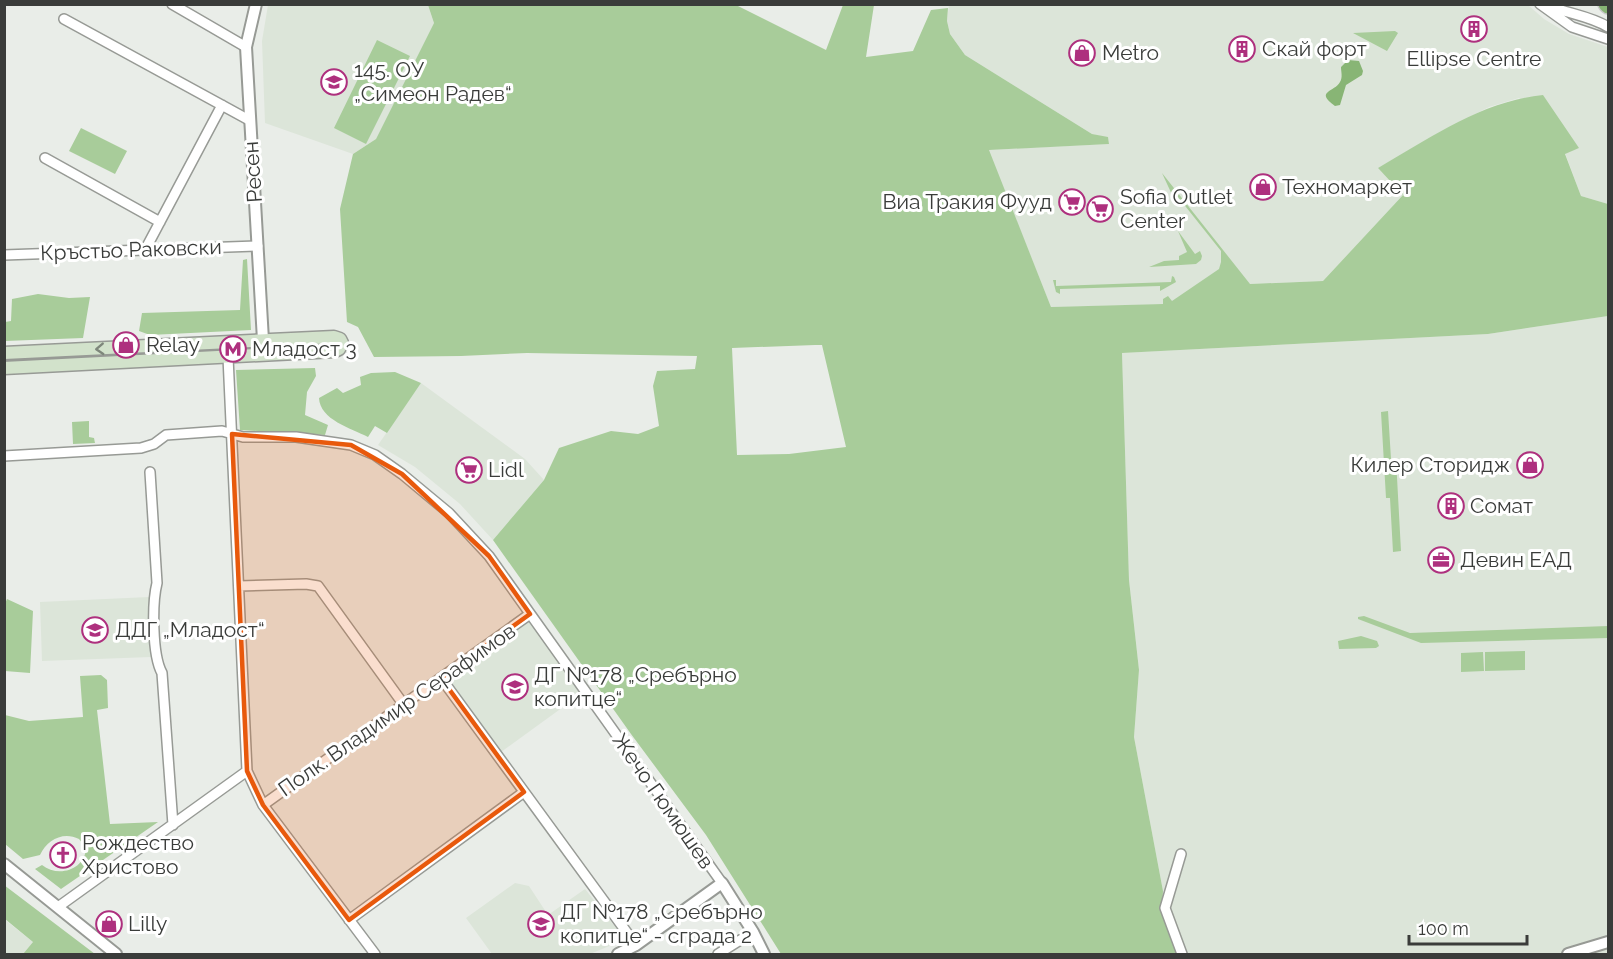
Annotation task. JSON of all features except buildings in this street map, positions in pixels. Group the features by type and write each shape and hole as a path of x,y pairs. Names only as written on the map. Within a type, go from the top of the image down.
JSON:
{"main road":[{"path":"4,353 336,337 342,343 335,351 4,368"}],"street":[{"name":"Ресен","path":"256,4 246,47 263,340"},
{"path":"1540,4 1572,27 1608,39"},
{"path":"1545,4 1590,18 1608,27"},
{"path":"1562,4 1608,39"},
{"path":"177,6 246,47"},
{"path":"64,19 249,120"},
{"path":"145,250 222,105"},
{"path":"45,158 160,222"},
{"name":"Кръстьо Раковски","path":"4,255 258,246"},
{"path":"228,357 248,771 263,805 375,954"},
{"name":"Жечо Гюмюшев","path":"4,456 141,448 154,444 166,435 222,431 243,437 296,437 328,441 351,445 375,455 449,513 489,556 722,883 764,954"},
{"path":"150,472 157,583 153,597 156,663 162,673 173,825"},
{"path":"239,586 306,584 318,586 404,705"},
{"name":"Полк. Владимир Серафимов","path":"263,805 530,614"},
{"path":"441,678 636,945"},
{"name":"Полк. Владимир Серафимов","path":"58,907 248,771"},
{"path":"349,920 525,792"},
{"path":"1181,854 1165,908 1182,954"},
{"path":"4,864 116,954"},
{"path":"618,954 636,945 722,883"},
{"path":"718,954 753,932"},
{"path":"1568,954 1608,942"}],"highlighted area":[{"path":"232,434 351,445 402,474 489,556 530,614 441,678 524,792 349,920 263,805 247,771"}],"shaded area":[{"path":"949,4 1528,5 1544,19 1569,34 1608,47 1608,204 1581,196 1565,153 1579,148 1519,98 1489,107 1378,168 1403,195 1323,281 1250,284 1174,304 1051,307 988,150 1109,144 1108,138 1092,134 965,55 950,34 947,21"},
{"name":"145. ОУ „Симеон Радев“","path":"268,5 428,5 434,23 376,139 353,154 265,123 262,41"},
{"path":"428,5 736,5 826,50 843,5 874,5 866,57 913,51 931,10 948,8 947,21 950,34 965,55 1092,134 1108,137 1109,144 989,150 1051,307 1163,304 1163,299 1168,296 1172,301 1219,269 1221,251 1178,197 1174,199 1162,173 1250,284 1323,281 1403,195 1378,168 1457,122 1499,105 1543,95 1579,148 1565,154 1581,196 1608,204 1608,316 1488,334 1122,353 1129,580 1139,670 1134,737 1163,891 1162,912 1177,954 781,954 706,835 493,540 544,480 559,448 611,431 638,434 659,426 653,386 657,371 695,369 697,356 527,353 374,357 358,327 347,322 340,209 353,154 376,139 434,23","holes":["822,345 846,447 789,454 737,455 732,348"]},
{"path":"1395,31 1398,33 1387,51 1353,33"},
{"path":"377,40 410,56 366,144 334,128"},
{"path":"1348,60 1359,61 1363,71 1362,75 1346,85 1340,105 1335,106 1326,94 1340,82 1341,67"},
{"path":"81,128 127,151 115,174 69,151"},
{"path":"1178,231 1195,254 1200,251 1201,260 1196,264 1149,267 1164,261 1179,260 1179,256 1187,252"},
{"path":"247,259 251,330 150,335 139,331 142,313 240,310 243,260"},
{"path":"1172,276 1176,282 1160,291 1160,286 1060,289 1060,294 1056,292 1053,280 1056,280 1056,286 1171,282"},
{"path":"38,294 69,298 90,297 83,338 5,341 5,322 11,321 12,299"},
{"path":"1608,316 1608,954 1187,954 1163,891 1134,737 1139,670 1129,580 1122,353 1488,334"},
{"path":"322,342 322,345 5,363 5,358"},
{"path":"315,368 316,376 307,392 305,415 328,425 325,435 240,430 236,370"},
{"path":"395,372 421,383 387,433 375,426 368,437 330,418 321,406 319,398 337,388 343,393 361,385 360,377 371,373"},
{"path":"421,383 525,459 544,480 493,540 460,504 415,467 378,445"},
{"path":"1388,411 1391,459 1396,459 1401,551 1393,552 1390,498 1386,498 1381,412"},
{"path":"89,421 89,437 94,438 95,443 73,444 72,422"},
{"name":"ДДГ „Младост“","path":"149,597 151,657 42,661 40,602"},
{"path":"7,599 33,611 30,673 5,671 4,606"},
{"path":"1364,616 1410,633 1608,626 1608,638 1421,643 1358,619"},
{"name":"ДГ №178 „Сребърно копитце“","path":"529,621 581,694 501,752 448,679"},
{"path":"1361,636 1377,641 1379,646 1339,649 1338,641"},
{"path":"1525,651 1525,670 1485,671 1485,652"},
{"path":"1483,652 1484,671 1461,672 1461,653"},
{"path":"101,675 107,680 108,708 97,710 110,824 158,822 61,889 35,869 42,865 55,871 63,871 76,866 81,862 86,848 79,839 67,836 56,838 40,855 23,859 5,844 5,715 29,721 83,717 80,676"},
{"name":"ДГ №178 „Сребърно копитце“ - сграда 2","path":"515,883 529,886 548,915 585,889 620,933 619,942 590,954 492,954 466,918"},
{"path":"4,885 95,954 23,954 33,942 5,919"},
{"path":"4,919 33,942 23,954 5,954"}],"place":[{"name":"Ellipse Centre","path":"1474,29"},
{"name":"Скай форт","path":"1242,49"},
{"name":"Metro","path":"1082,53"},
{"name":"145. ОУ „Симеон Радев“","path":"334,82"},
{"name":"Техномаркет","path":"1263,187"},
{"name":"Виа Тракия Фууд","path":"1072,202"},
{"name":"Sofia Outlet Center","path":"1100,209"},
{"name":"Relay","path":"126,345"},
{"name":"Младост 3","path":"233,349"},
{"name":"Килер Сторидж","path":"1530,465"},
{"name":"Lidl","path":"469,470"},
{"name":"Сомат","path":"1451,506"},
{"name":"Девин ЕАД","path":"1441,560"},
{"name":"ДДГ „Младост“","path":"95,630"},
{"name":"ДГ №178 „Сребърно копитце“","path":"515,687"},
{"name":"Рождество Христово","path":"63,855"},
{"name":"Lilly","path":"109,924"},
{"name":"ДГ №178 „Сребърно копитце“ - сграда 2","path":"541,924"}]}
